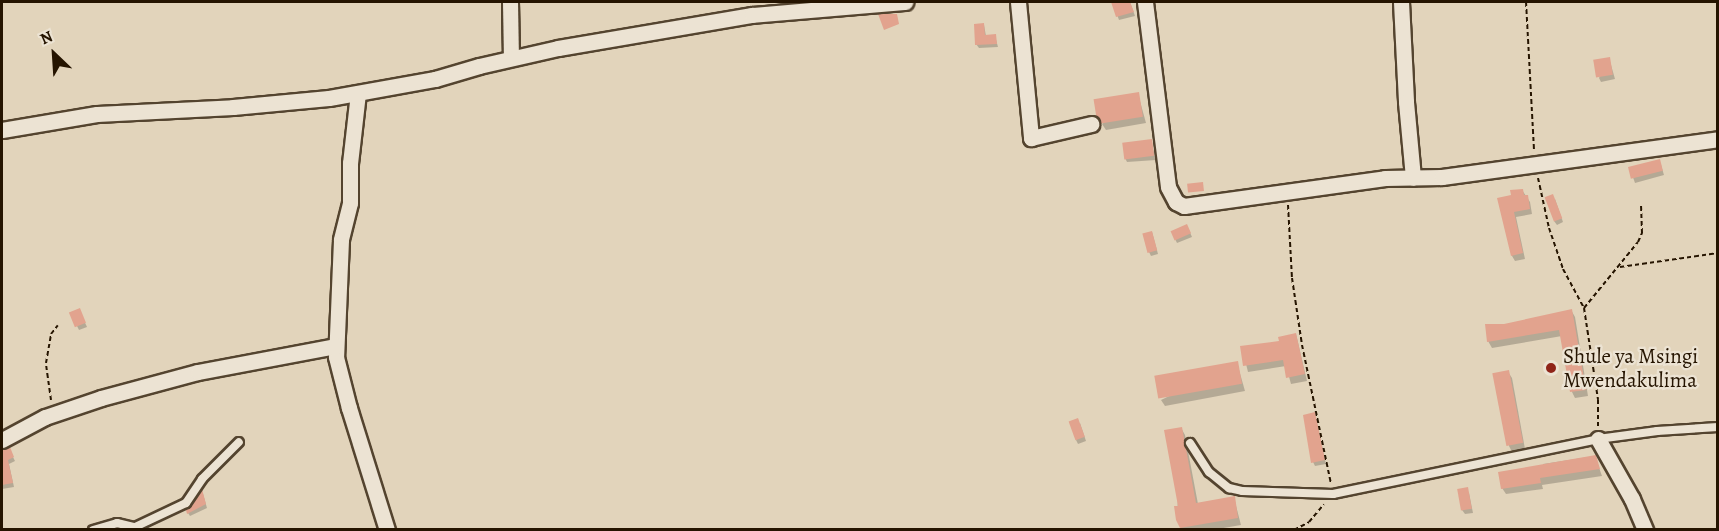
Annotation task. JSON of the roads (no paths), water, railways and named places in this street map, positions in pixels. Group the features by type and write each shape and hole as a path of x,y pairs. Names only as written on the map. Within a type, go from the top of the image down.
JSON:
{"street":[{"path":"510,2 511,58"},
{"path":"2,130 98,114 233,107 358,93 435,79 558,48 752,15 905,2"},
{"path":"1018,2 1031,138 1091,124"},
{"path":"1145,2 1168,187 1176,201 1184,206 1287,194 1385,178 1442,177 1718,139"},
{"path":"1401,2 1406,102 1413,178"},
{"path":"358,93 350,163 350,203 341,240 336,346 349,408 387,530"},
{"path":"2,440 45,417 198,372 336,346"},
{"path":"1598,439 1632,499 1645,530"}],"lane":[{"path":"1191,443 1209,472 1229,488 1242,491 1333,494 1598,439 1718,427"},
{"path":"93,530 117,523 135,527 186,503 202,479 239,442"}],"place":[{"name":"Shule ya Msingi Mwendakulima","path":"1551,368"}]}
